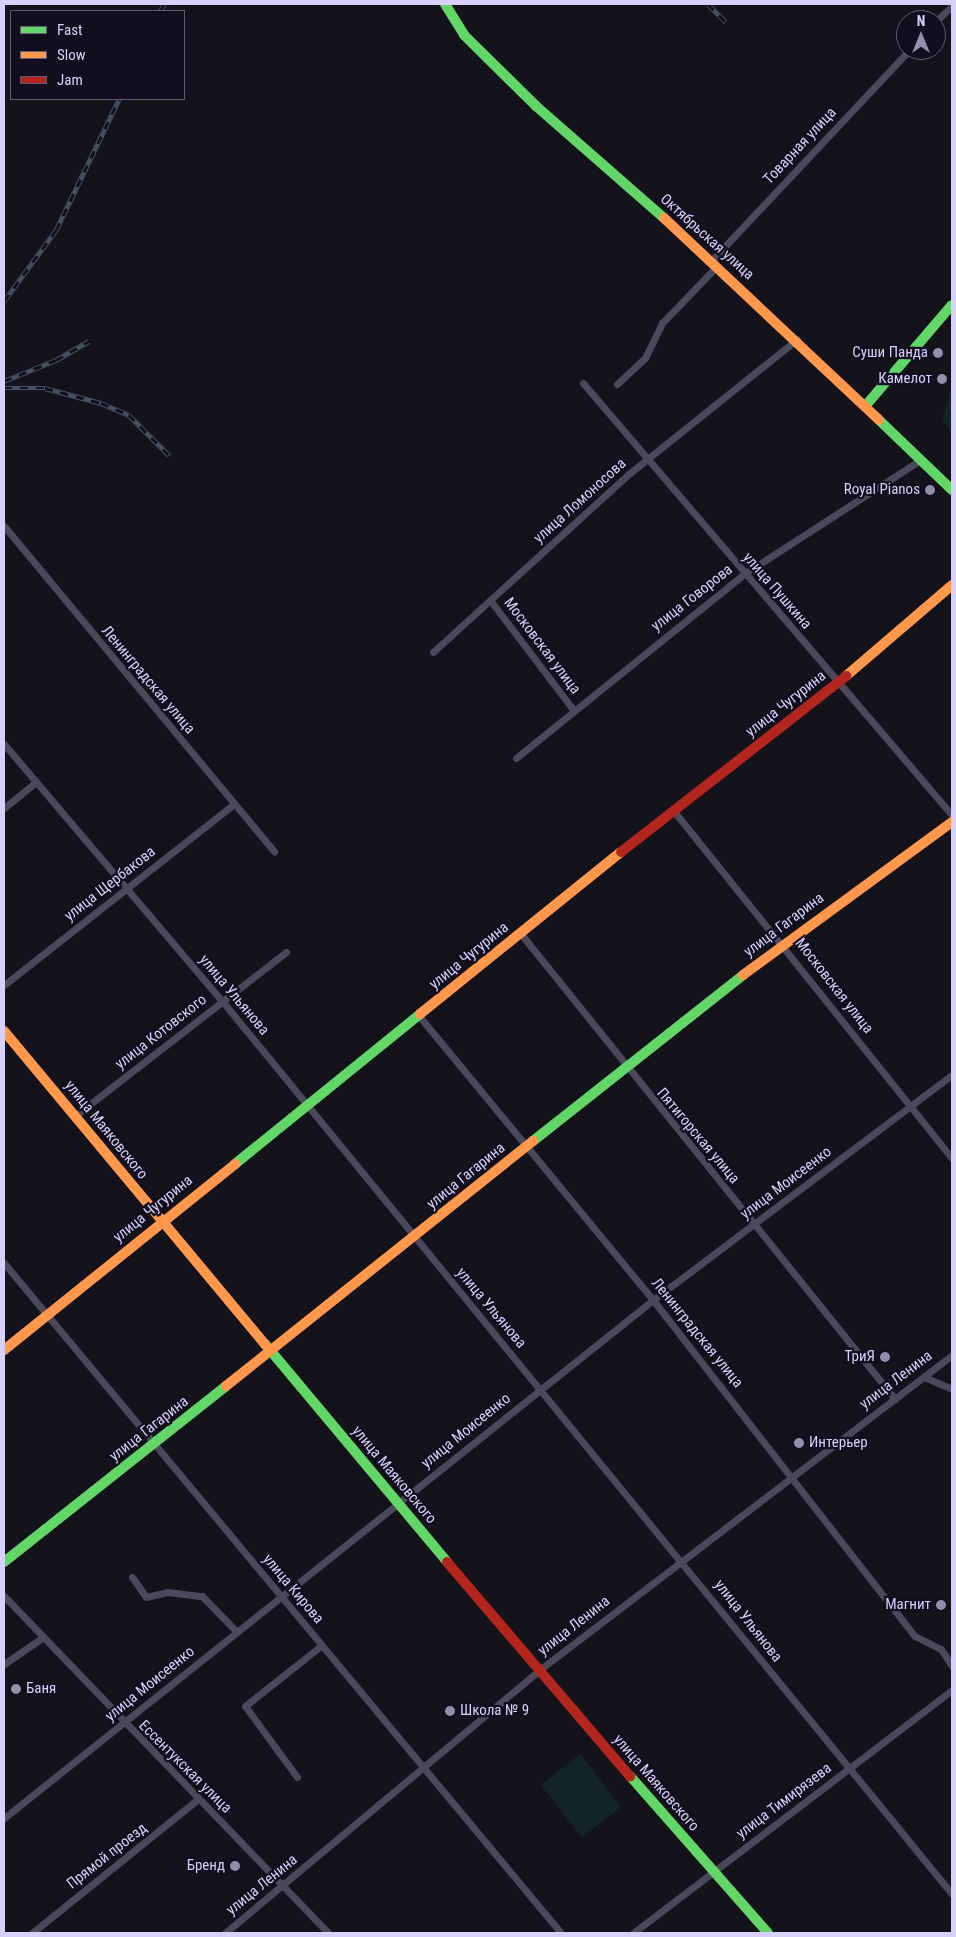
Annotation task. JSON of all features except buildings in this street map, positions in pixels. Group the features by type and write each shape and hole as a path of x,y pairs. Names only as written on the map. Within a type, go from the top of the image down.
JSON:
{"street":[{"name":"Октябрьская улица","path":"445,4 464,35 536,106 797,339 867,404 952,490"},
{"name":"Товарная улица","path":"617,384 645,358 662,323 714,263 900,60"},
{"path":"867,404 952,305"},
{"name":"улица Ломоносова","path":"432,652 648,461 797,339"},
{"name":"улица Пушкина","path":"583,383 744,574 952,815"},
{"name":"улица Говорова","path":"516,758 572,708 744,574 922,459"},
{"name":"Ленинградская улица","path":"4,526 274,851"},
{"name":"улица Чугурина","path":"4,1350 305,1104 419,1016 673,810 838,682 952,585"},
{"name":"Московская улица","path":"490,600 572,708"},
{"name":"улица Ульянова","path":"4,744 223,1002 682,1560 848,1769 952,1894"},
{"path":"4,808 36,782"},
{"name":"улица Щербакова","path":"4,985 234,804"},
{"name":"Московская улица","path":"673,810 782,943 952,1158"},
{"name":"улица Гагарина","path":"4,1562 271,1352 782,943 952,822"},
{"name":"Пятигорская улица","path":"521,934 625,1068 895,1399"},
{"name":"улица Котовского","path":"76,1115 286,952"},
{"name":"Ленинградская улица","path":"419,1016 653,1300 793,1476 915,1636 941,1649 952,1666"},
{"name":"улица Маяковского","path":"4,1031 76,1115 160,1222 538,1671 768,1933"},
{"name":"улица Моисеенко","path":"4,1818 653,1300 952,1074"},
{"name":"улица Кирова","path":"4,1263 561,1933"},
{"name":"улица Ленина","path":"225,1933 284,1886 538,1671 952,1355"},
{"path":"924,1377 952,1389"},
{"path":"132,1577 146,1597 167,1592 202,1596 237,1632"},
{"name":"Ессентукская улица","path":"4,1596 122,1724 284,1886 328,1933"},
{"path":"4,1664 42,1638"},
{"path":"297,1777 245,1706 322,1645"},
{"name":"улица Тимирязева","path":"633,1933 952,1690"},
{"name":"Прямой проезд","path":"32,1933 198,1800"}],"shaded area":[{"path":"952,384 952,433 942,420"},
{"path":"580,1754 621,1807 582,1838 541,1785"}],"railway":[{"path":"161,10 164,4"},
{"path":"708,4 726,22"},
{"path":"4,301 56,230 119,100"},
{"path":"4,381 56,360 89,341"},
{"path":"4,388 45,388 101,403 129,415 169,455"}],"traffic: fast":[{"path":"445,4 464,35 536,106 664,218"},
{"path":"867,404 952,305"},
{"path":"879,420 952,490"},
{"path":"533,1141 743,975"},
{"path":"235,1164 420,1014"},
{"path":"265,1344 447,1562"},
{"path":"4,1562 226,1386"},
{"path":"630,1776 768,1933"}],"traffic: slow":[{"path":"664,218 879,420"},
{"path":"846,676 952,585"},
{"path":"743,975 952,822"},
{"path":"420,1014 621,852"},
{"path":"4,1031 265,1344"},
{"path":"226,1386 533,1141"},
{"path":"4,1350 235,1164"}],"traffic: jam":[{"path":"621,852 846,676"},
{"path":"447,1562 630,1776"}],"place":[{"name":"Суши Панда","path":"938,353"},
{"name":"Камелот","path":"942,379"},
{"name":"Royal Pianos","path":"930,490"},
{"name":"ТриЯ","path":"885,1357"},
{"name":"Интерьер","path":"799,1443"},
{"name":"Магнит","path":"941,1605"},
{"name":"Баня","path":"16,1689"},
{"name":"Школа № 9","path":"450,1711"},
{"name":"Бренд","path":"235,1866"}]}
